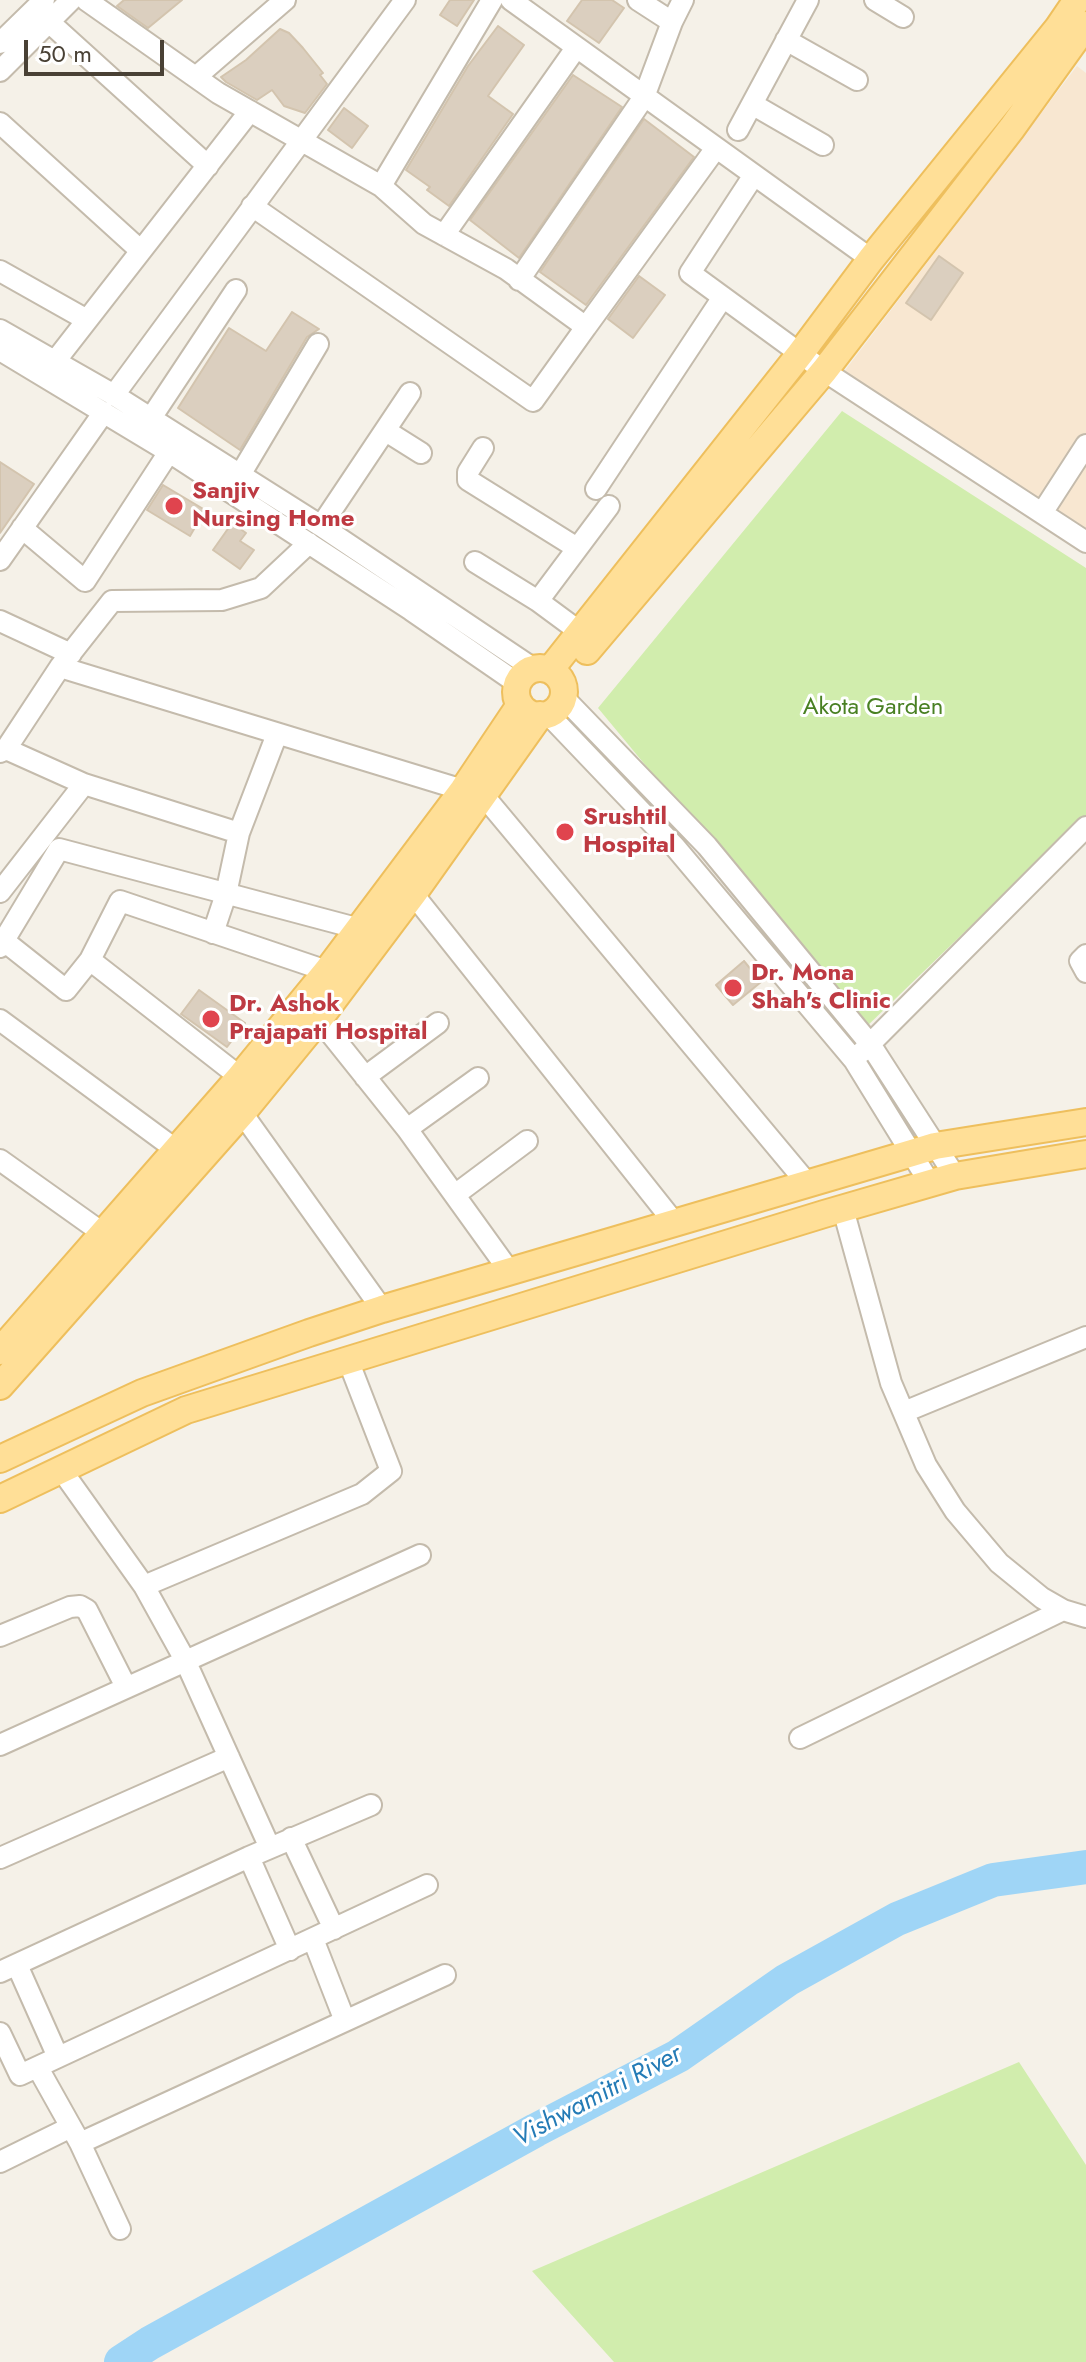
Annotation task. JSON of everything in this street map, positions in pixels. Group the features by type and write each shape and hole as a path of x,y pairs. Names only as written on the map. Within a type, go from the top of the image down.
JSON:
{"main road":[{"path":"0,1386 242,1113 319,1019 413,894 473,793 580,632 1077,0"},
{"path":"542,692 824,371 1012,128 1086,25"},
{"path":"0,1351 240,1077 473,793"},
{"path":"0,1459 142,1393 382,1309 924,1149 1086,1122"},
{"path":"0,1499 186,1410 843,1209 943,1181 1086,1154"}],"street":[{"path":"0,43 44,0"},
{"path":"0,71 71,0"},
{"path":"86,0 250,111 381,186 424,224 506,269 586,327"},
{"path":"197,76 285,0"},
{"path":"0,560 109,403 405,0"},
{"path":"381,186 492,0"},
{"path":"511,0 871,259"},
{"path":"638,0 672,22"},
{"path":"519,280 644,97 683,0"},
{"path":"738,130 808,0"},
{"path":"875,0 903,17"},
{"path":"49,22 208,166"},
{"path":"786,40 857,80"},
{"path":"444,235 576,48"},
{"path":"752,104 823,145"},
{"path":"56,360 250,111"},
{"path":"0,123 141,251"},
{"path":"252,206 533,401 716,148"},
{"path":"754,175 690,273 824,371 1086,542"},
{"path":"0,271 87,320"},
{"path":"151,418 236,290"},
{"path":"596,489 723,297"},
{"path":"0,330 56,360 169,452 315,534"},
{"path":"240,475 318,344"},
{"path":"3,358 151,418 240,475 315,534 542,692 707,846 738,883 870,1044 943,1181"},
{"path":"239,833 84,784 3,750 112,601 222,600 261,588 315,534 410,393"},
{"path":"386,431 421,453"},
{"path":"1042,513 1086,445"},
{"path":"483,448 468,472 468,480 577,548"},
{"path":"22,528 85,581 169,452"},
{"path":"538,601 609,506"},
{"path":"475,562 538,601 580,632"},
{"path":"0,621 66,660 277,734 473,793 807,1183"},
{"path":"542,692 854,1060 924,1149"},
{"path":"213,933 226,894 239,833 277,734"},
{"path":"0,892 84,784"},
{"path":"854,1060 1086,827"},
{"path":"327,971 120,901 90,960 66,990 1,944 59,849 360,929"},
{"path":"719,899 738,883"},
{"path":"413,894 673,1221"},
{"path":"1086,955 1080,961 1086,972"},
{"path":"90,960 240,1077"},
{"path":"319,1019 407,1129 510,1272"},
{"path":"365,1077 438,1023"},
{"path":"3,1030 175,1149"},
{"path":"407,1129 478,1078"},
{"path":"242,1113 382,1309"},
{"path":"456,1194 527,1141"},
{"path":"0,1160 104,1234"},
{"path":"843,1209 891,1383 926,1465 955,1511 999,1563 1042,1598 1063,1610 1086,1617"},
{"path":"904,1412 1086,1337"},
{"path":"144,1586 362,1494 391,1471 348,1360"},
{"path":"60,1468 144,1586 185,1660 270,1848"},
{"path":"0,1745 420,1555"},
{"path":"0,1636 70,1607 80,1606 87,1610 126,1687"},
{"path":"800,1738 1063,1610"},
{"path":"0,1858 229,1757"},
{"path":"58,2057 8,1969 291,1838 371,1805"},
{"path":"291,1838 334,1929"},
{"path":"249,1857 290,1950"},
{"path":"0,2033 6,2062 20,2075 427,1885"},
{"path":"313,1939 345,2021"},
{"path":"0,2162 75,2135 345,2021 445,1975"},
{"path":"38,2068 75,2135 120,2229"}],"shaded area":[{"path":"1077,66 1086,73 1086,540 840,377"}],"green space":[{"name":"Akota Garden","path":"842,411 1086,568 1086,815 864,1029 598,708"},
{"path":"1019,2062 1086,2165 1086,2362 614,2362 532,2271"}],"building":[{"path":"124,0 182,0 148,28 117,6"},
{"path":"450,0 474,0 457,26 440,15"},
{"path":"582,0 612,0 624,8 599,43 567,21"},
{"path":"498,26 524,45 488,96 513,114 449,206 406,170 468,66"},
{"path":"280,29 289,33 303,48 323,73 320,75 327,84 305,113 284,106 272,90 257,100 221,77 246,60"},
{"path":"573,75 622,107 519,258 470,220"},
{"path":"344,108 368,126 352,148 328,130"},
{"path":"644,119 694,157 586,305 540,272"},
{"path":"939,256 963,273 931,320 906,303"},
{"path":"639,276 665,295 633,338 608,319"},
{"path":"292,312 319,329 307,337 240,450 178,408 229,328 266,351"},
{"path":"0,462 34,484 0,533"},
{"path":"163,485 205,510 190,536 147,510"},
{"path":"232,523 246,533 240,541 254,550 240,569 213,550"},
{"path":"744,961 761,982 733,1005 716,985"},
{"path":"199,990 245,1023 227,1047 181,1014"}],"waterway":[{"name":"Vishwamitri River","path":"121,2362 150,2343 536,2130 678,2056 787,1980 897,1919 993,1880 1086,1867"}],"place":[{"name":"Sanjiv Nursing Home","path":"174,506"},
{"name":"Srushtil Hospital","path":"565,832"},
{"name":"Dr. Mona Shah's Clinic","path":"733,988"},
{"name":"Dr. Ashok Prajapati Hospital","path":"211,1019"}]}
